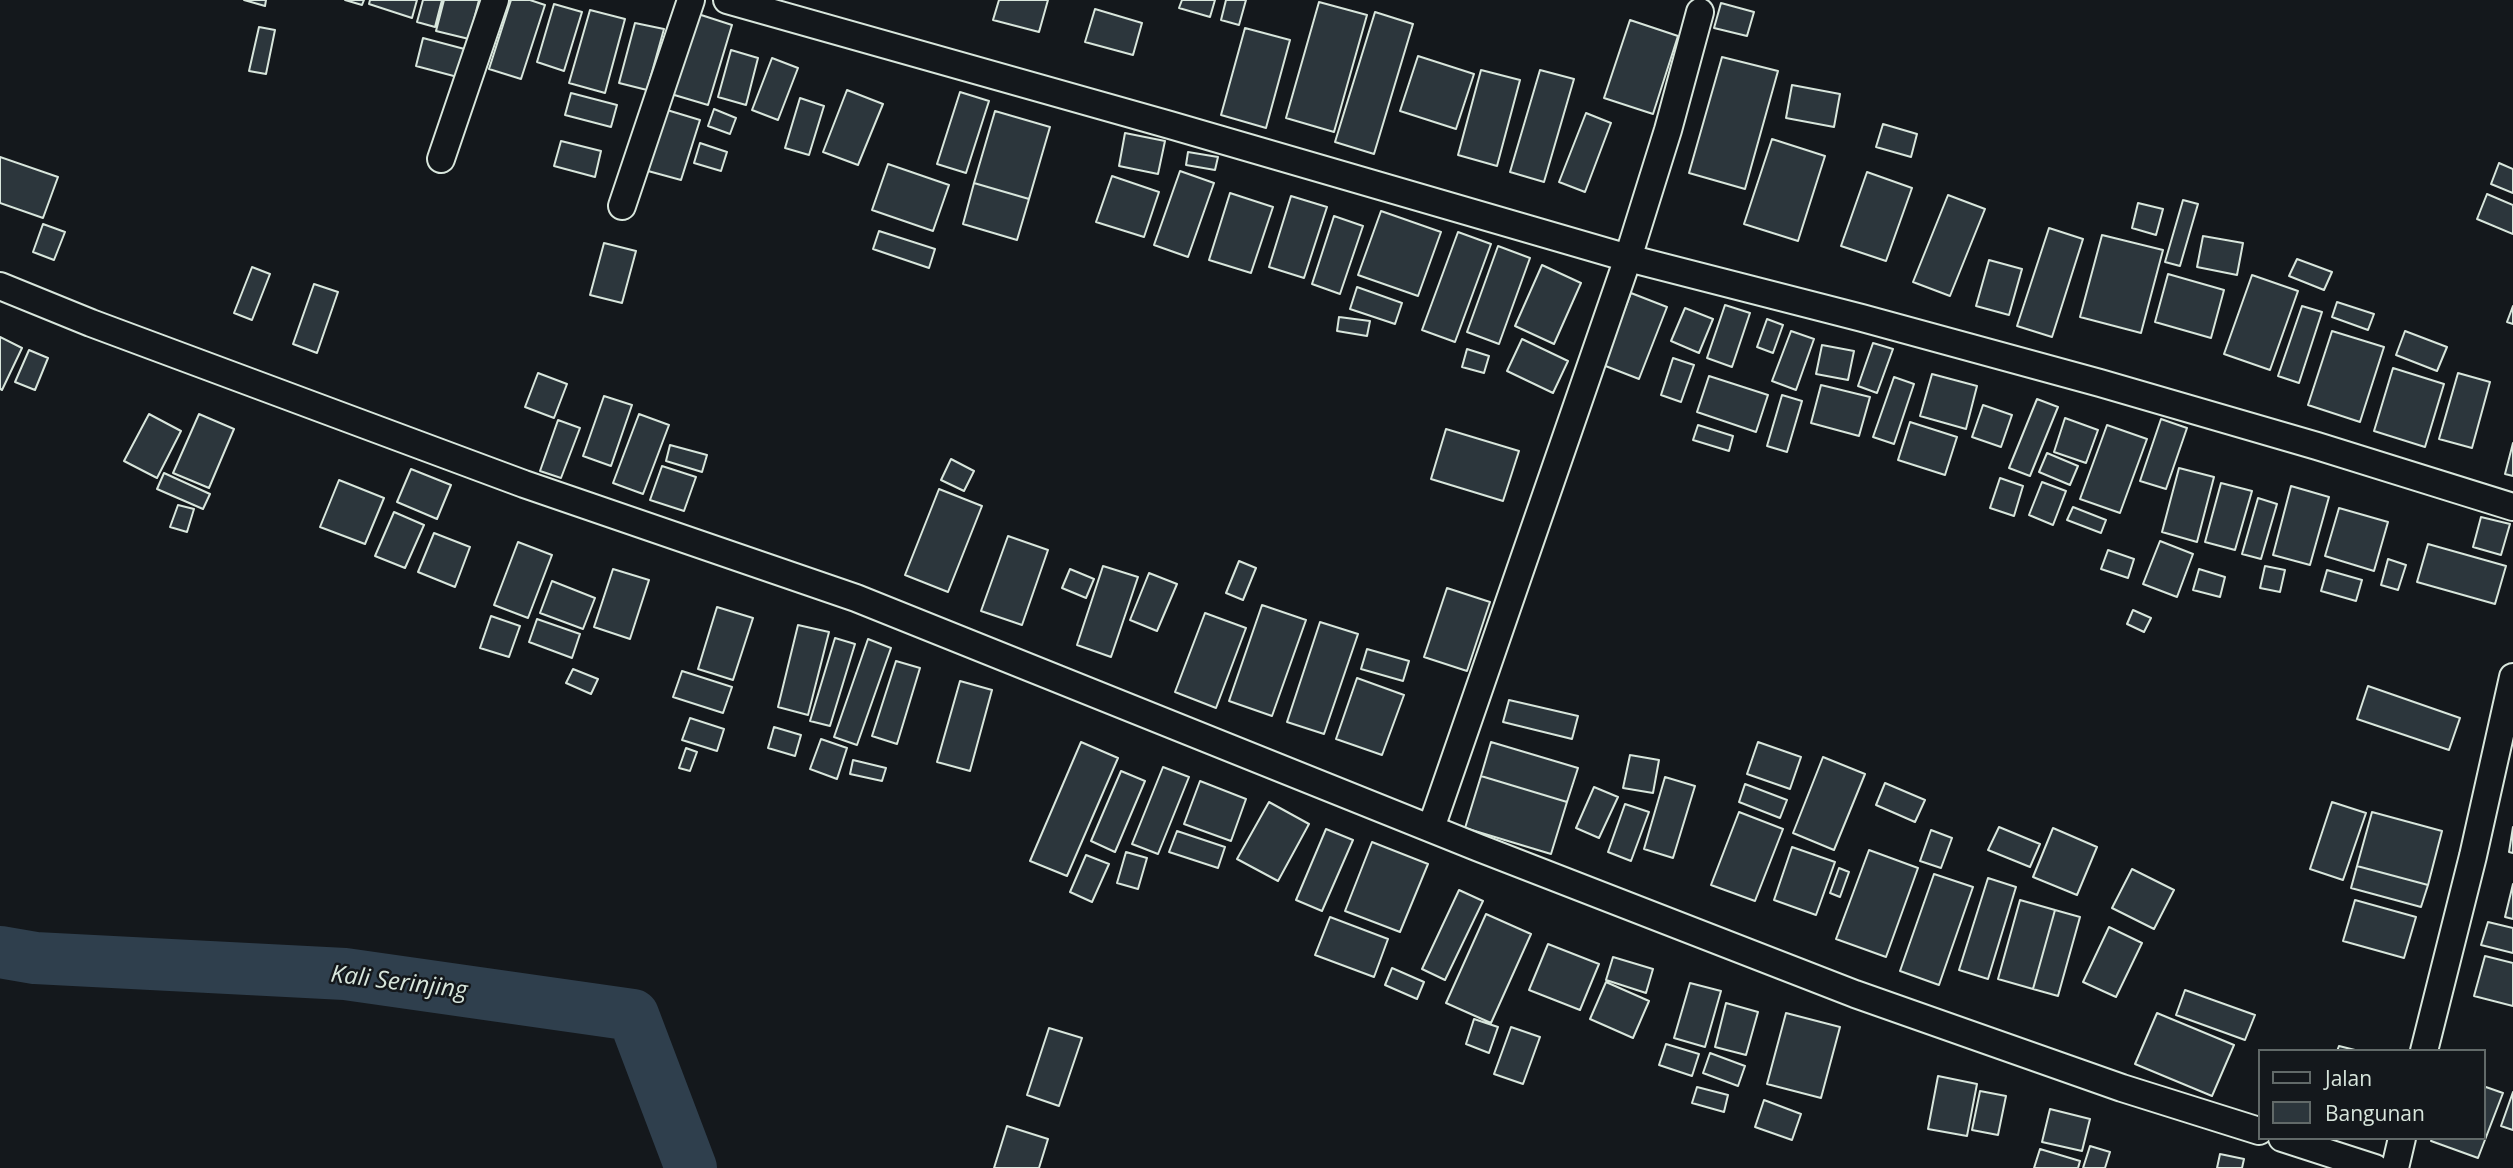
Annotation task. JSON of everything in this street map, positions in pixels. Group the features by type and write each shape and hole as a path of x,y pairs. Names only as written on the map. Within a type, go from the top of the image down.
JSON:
{"street":[{"path":"441,159 479,55 495,0"},
{"path":"622,206 691,0"},
{"path":"727,0 1248,147 1628,258 2100,383 2513,507"},
{"path":"1431,828 1628,258 1668,131 1700,12"},
{"path":"0,286 91,323 524,484 856,598 1431,828 1856,994 2122,1087 2258,1131"},
{"path":"2425,1049 2473,856 2513,677"},
{"path":"2287,1140 2375,1168"},
{"path":"2395,1168 2402,1140"}],"building":[{"path":"244,0 266,0 265,6"},
{"path":"345,0 364,0 362,5"},
{"path":"370,0 417,0 412,18 369,4"},
{"path":"423,0 442,0 435,27 417,22"},
{"path":"444,0 479,0 469,39 436,31"},
{"path":"511,0 530,0 545,5 521,79 489,69"},
{"path":"999,0 1048,0 1039,32 993,20"},
{"path":"1182,0 1215,0 1210,17 1179,8"},
{"path":"1226,0 1246,0 1239,25 1221,20"},
{"path":"1319,2 1367,15 1334,132 1286,118"},
{"path":"1721,3 1754,12 1747,36 1714,28"},
{"path":"554,4 582,12 564,71 537,62"},
{"path":"1095,9 1142,23 1133,55 1085,42"},
{"path":"590,10 625,19 605,93 569,83"},
{"path":"1375,12 1413,24 1374,154 1335,142"},
{"path":"695,13 732,25 708,105 671,94"},
{"path":"1630,20 1678,36 1653,114 1604,98"},
{"path":"635,23 664,29 647,90 619,83"},
{"path":"259,27 275,30 266,74 249,71"},
{"path":"1245,28 1290,40 1266,128 1221,115"},
{"path":"423,38 472,51 465,79 416,66"},
{"path":"731,50 758,58 746,105 718,97"},
{"path":"1418,56 1474,74 1456,129 1400,111"},
{"path":"1722,57 1778,71 1745,189 1689,173"},
{"path":"772,58 798,68 778,120 752,110"},
{"path":"1481,70 1520,80 1497,166 1458,155"},
{"path":"1540,70 1574,79 1544,182 1510,172"},
{"path":"1792,85 1840,94 1834,127 1786,118"},
{"path":"847,90 883,104 858,165 823,152"},
{"path":"960,92 989,101 966,173 937,164"},
{"path":"571,93 617,105 611,127 565,115"},
{"path":"800,98 824,106 809,155 785,148"},
{"path":"714,109 736,118 730,134 708,126"},
{"path":"667,110 700,120 681,180 648,171"},
{"path":"995,111 1050,127 1029,199 974,183"},
{"path":"1586,113 1611,123 1585,192 1559,182"},
{"path":"1883,124 1917,134 1911,157 1876,147"},
{"path":"1125,133 1165,141 1158,174 1119,166"},
{"path":"1772,139 1825,156 1798,241 1744,224"},
{"path":"561,141 601,151 595,177 554,166"},
{"path":"700,143 727,152 721,171 694,163"},
{"path":"1188,152 1218,157 1215,170 1186,165"},
{"path":"0,157 58,177 43,218 0,203"},
{"path":"2499,163 2513,169 2513,193 2491,184"},
{"path":"888,164 949,185 933,231 872,210"},
{"path":"1180,171 1214,183 1188,257 1154,245"},
{"path":"1867,172 1912,188 1886,261 1841,246"},
{"path":"1112,176 1159,192 1144,237 1096,222"},
{"path":"974,183 1029,199 1017,240 963,224"},
{"path":"1230,193 1273,207 1251,273 1209,260"},
{"path":"2487,194 2513,205 2513,234 2477,219"},
{"path":"1948,195 1985,209 1950,296 1913,282"},
{"path":"1291,196 1327,207 1304,278 1269,267"},
{"path":"2183,200 2198,204 2180,266 2165,262"},
{"path":"2138,203 2163,209 2156,235 2132,228"},
{"path":"1381,211 1441,232 1418,296 1358,275"},
{"path":"1334,216 1363,226 1340,294 1312,284"},
{"path":"43,224 65,232 54,260 33,252"},
{"path":"2049,228 2083,239 2052,337 2017,326"},
{"path":"879,231 935,249 929,268 873,249"},
{"path":"1458,232 1491,244 1455,342 1422,330"},
{"path":"2102,235 2163,250 2141,333 2080,317"},
{"path":"2203,236 2243,243 2237,275 2197,267"},
{"path":"604,243 636,251 622,303 590,295"},
{"path":"1498,246 1530,258 1499,344 1467,332"},
{"path":"2297,259 2332,272 2324,290 2289,276"},
{"path":"1989,260 2022,269 2009,315 1976,306"},
{"path":"1542,265 1581,283 1554,344 1515,326"},
{"path":"252,267 270,274 252,320 234,313"},
{"path":"2168,274 2224,290 2211,338 2155,322"},
{"path":"2252,275 2298,291 2270,370 2224,354"},
{"path":"314,284 338,292 317,353 293,344"},
{"path":"1357,287 1402,303 1395,324 1350,309"},
{"path":"1631,293 1667,307 1639,379 1603,365"},
{"path":"2337,302 2374,314 2368,330 2332,317"},
{"path":"1725,305 1750,313 1732,367 1707,358"},
{"path":"2302,306 2322,312 2299,383 2278,376"},
{"path":"2513,306 2513,324 2507,322"},
{"path":"1685,308 1713,319 1699,353 1671,341"},
{"path":"1339,317 1370,321 1367,336 1337,331"},
{"path":"1767,319 1783,325 1773,353 1757,347"},
{"path":"1791,331 1814,339 1796,390 1772,381"},
{"path":"2332,331 2384,347 2360,422 2308,405"},
{"path":"2405,331 2447,347 2437,371 2396,355"},
{"path":"0,337 22,348 2,390 0,389"},
{"path":"1522,339 1568,361 1553,393 1507,371"},
{"path":"1873,343 1893,349 1877,393 1858,386"},
{"path":"1822,345 1854,351 1848,380 1816,374"},
{"path":"1467,349 1489,356 1484,373 1462,367"},
{"path":"29,350 48,358 35,390 15,382"},
{"path":"1673,358 1694,365 1681,402 1661,395"},
{"path":"2393,368 2444,384 2425,447 2374,431"},
{"path":"538,373 567,384 554,418 525,407"},
{"path":"2458,373 2490,382 2472,448 2439,439"},
{"path":"1932,374 1977,386 1966,429 1920,416"},
{"path":"1709,376 1768,395 1756,432 1697,412"},
{"path":"1894,377 1914,384 1894,444 1873,437"},
{"path":"1821,385 1870,397 1859,436 1811,423"},
{"path":"1782,395 1802,401 1787,452 1767,446"},
{"path":"604,396 632,405 611,466 583,456"},
{"path":"2037,399 2058,407 2030,476 2009,468"},
{"path":"1983,405 2012,415 2001,447 1972,437"},
{"path":"149,414 181,431 157,478 124,461"},
{"path":"199,414 234,429 209,488 173,473"},
{"path":"639,414 669,425 643,494 613,483"},
{"path":"2065,418 2098,430 2086,463 2054,452"},
{"path":"2161,419 2187,428 2166,489 2140,481"},
{"path":"558,420 580,428 561,478 540,471"},
{"path":"1910,422 1957,437 1945,475 1898,460"},
{"path":"1698,425 1733,436 1729,451 1693,440"},
{"path":"2107,425 2147,439 2120,513 2080,499"},
{"path":"1446,429 1519,451 1503,501 1431,479"},
{"path":"2513,443 2513,476 2505,474"},
{"path":"670,445 707,455 702,472 666,461"},
{"path":"2047,453 2078,466 2070,485 2039,472"},
{"path":"951,459 974,471 964,491 941,480"},
{"path":"662,466 696,477 684,511 650,500"},
{"path":"2179,468 2214,477 2197,542 2162,532"},
{"path":"411,469 451,485 437,519 397,502"},
{"path":"164,473 210,494 203,509 157,489"},
{"path":"2000,478 2023,486 2014,516 1990,508"},
{"path":"339,480 384,498 365,544 320,527"},
{"path":"2042,482 2066,491 2053,525 2029,515"},
{"path":"2221,483 2252,491 2235,550 2205,542"},
{"path":"2291,486 2329,497 2310,565 2273,555"},
{"path":"939,489 982,506 948,592 905,575"},
{"path":"2258,498 2277,504 2261,559 2242,554"},
{"path":"178,505 194,509 187,532 170,527"},
{"path":"2073,507 2106,520 2101,533 2067,520"},
{"path":"2339,508 2388,522 2374,571 2325,556"},
{"path":"394,512 424,525 405,568 375,556"},
{"path":"2481,517 2510,524 2501,555 2473,547"},
{"path":"434,533 470,547 455,587 418,572"},
{"path":"1008,536 1048,550 1022,625 981,611"},
{"path":"2160,541 2193,554 2177,597 2143,584"},
{"path":"518,542 552,555 528,618 494,605"},
{"path":"2428,544 2506,566 2495,604 2417,582"},
{"path":"2108,550 2134,559 2128,578 2101,569"},
{"path":"2388,559 2406,565 2398,590 2381,585"},
{"path":"1239,561 1256,568 1243,600 1226,593"},
{"path":"1103,566 1138,577 1111,657 1077,645"},
{"path":"2265,566 2285,570 2280,592 2260,588"},
{"path":"613,569 649,580 630,639 594,627"},
{"path":"1070,569 1094,579 1086,598 1062,588"},
{"path":"2199,569 2225,577 2220,597 2193,590"},
{"path":"2327,570 2362,580 2356,601 2321,591"},
{"path":"1149,573 1177,584 1157,631 1130,620"},
{"path":"552,581 595,598 583,629 540,613"},
{"path":"1447,588 1490,602 1467,671 1424,657"},
{"path":"1262,605 1306,620 1272,716 1229,701"},
{"path":"717,607 753,618 733,680 698,669"},
{"path":"2133,610 2151,618 2144,632 2127,624"},
{"path":"1205,613 1246,628 1216,708 1175,692"},
{"path":"491,616 520,626 509,657 480,648"},
{"path":"537,619 580,634 572,658 529,642"},
{"path":"1320,622 1358,634 1324,734 1287,722"},
{"path":"798,625 829,632 808,715 778,707"},
{"path":"835,638 855,644 830,726 810,721"},
{"path":"868,639 891,648 857,745 834,737"},
{"path":"1367,649 1409,661 1403,681 1361,669"},
{"path":"896,661 920,668 897,744 872,736"},
{"path":"573,669 598,679 591,694 566,683"},
{"path":"682,671 732,687 723,713 673,697"},
{"path":"1357,678 1404,695 1382,755 1336,739"},
{"path":"960,681 992,690 970,771 937,762"},
{"path":"2368,686 2460,718 2449,750 2357,719"},
{"path":"1509,700 1578,716 1572,739 1503,722"},
{"path":"690,718 724,729 717,751 682,740"},
{"path":"774,727 801,735 795,756 768,748"},
{"path":"821,739 847,748 837,779 810,769"},
{"path":"1081,742 1118,758 1067,876 1030,861"},
{"path":"1491,742 1578,768 1567,802 1481,776"},
{"path":"1758,742 1801,757 1790,789 1747,774"},
{"path":"686,748 697,752 690,771 679,768"},
{"path":"1630,755 1659,760 1653,793 1623,788"},
{"path":"1823,757 1865,774 1834,850 1793,833"},
{"path":"853,760 886,768 882,781 850,774"},
{"path":"1163,767 1189,777 1158,854 1132,844"},
{"path":"1121,771 1145,781 1115,852 1091,841"},
{"path":"1481,776 1567,802 1551,854 1465,828"},
{"path":"1665,777 1695,786 1673,858 1644,849"},
{"path":"1200,781 1246,799 1231,841 1184,824"},
{"path":"1885,783 1925,800 1915,822 1876,805"},
{"path":"1745,784 1787,800 1780,818 1739,802"},
{"path":"1594,787 1618,797 1599,838 1576,828"},
{"path":"1269,802 1309,824 1278,881 1237,859"},
{"path":"2332,802 2366,813 2343,880 2310,869"},
{"path":"1625,804 1649,812 1631,861 1608,852"},
{"path":"1739,812 1783,829 1755,901 1711,885"},
{"path":"2372,812 2442,831 2428,885 2357,866"},
{"path":"1999,827 2040,844 2030,867 1988,850"},
{"path":"2513,827 2513,853 2509,852"},
{"path":"2053,828 2097,847 2077,895 2033,877"},
{"path":"1326,829 1353,840 1322,911 1296,900"},
{"path":"1931,830 1952,838 1941,868 1920,861"},
{"path":"1177,831 1225,847 1218,868 1169,852"},
{"path":"1372,842 1428,864 1400,932 1345,911"},
{"path":"1792,847 1835,862 1816,915 1774,900"},
{"path":"1869,850 1918,868 1886,957 1836,939"},
{"path":"1126,852 1147,858 1138,889 1117,883"},
{"path":"1086,855 1109,864 1092,902 1070,892"},
{"path":"2357,866 2428,885 2421,907 2351,888"},
{"path":"1839,868 1849,872 1840,897 1830,893"},
{"path":"2132,869 2174,890 2154,929 2112,908"},
{"path":"1934,874 1973,887 1939,985 1900,971"},
{"path":"1988,878 2016,887 1988,979 1959,970"},
{"path":"2513,884 2513,919 2505,917"},
{"path":"1459,890 1483,901 1445,980 1422,969"},
{"path":"2020,900 2055,910 2033,989 1998,979"},
{"path":"2355,900 2416,917 2404,958 2343,941"},
{"path":"2055,910 2080,917 2058,996 2033,989"},
{"path":"1486,914 1531,934 1491,1023 1446,1003"},
{"path":"1330,917 1388,939 1374,977 1315,955"},
{"path":"2488,922 2513,928 2513,953 2481,945"},
{"path":"2109,927 2142,943 2116,997 2083,982"},
{"path":"1548,944 1599,964 1580,1010 1529,990"},
{"path":"2485,956 2513,963 2513,1006 2474,996"},
{"path":"1613,957 1653,969 1646,993 1606,980"},
{"path":"1392,968 1424,982 1417,999 1385,985"},
{"path":"1606,982 1649,1001 1633,1038 1590,1019"},
{"path":"1690,983 1721,991 1705,1047 1674,1038"},
{"path":"2185,990 2255,1015 2245,1040 2176,1015"},
{"path":"1726,1003 1758,1012 1746,1055 1715,1047"},
{"path":"1786,1013 1840,1027 1821,1098 1767,1084"},
{"path":"2157,1013 2234,1045 2212,1096 2135,1064"},
{"path":"1474,1019 1498,1027 1489,1053 1466,1044"},
{"path":"1511,1027 1540,1037 1523,1084 1494,1074"},
{"path":"1049,1028 1082,1038 1059,1106 1027,1095"},
{"path":"1666,1044 1699,1054 1692,1076 1659,1065"},
{"path":"1710,1053 1745,1066 1738,1086 1703,1073"},
{"path":"1938,1076 1977,1084 1967,1136 1928,1129"},
{"path":"1697,1087 1728,1095 1724,1112 1692,1103"},
{"path":"2485,1087 2503,1093 2485,1140"},
{"path":"1980,1091 2006,1096 1998,1135 1972,1130"},
{"path":"2513,1092 2513,1130 2501,1126"},
{"path":"1764,1100 1801,1114 1792,1140 1755,1127"},
{"path":"2050,1109 2090,1119 2082,1151 2042,1142"},
{"path":"1007,1126 1048,1139 1039,1168 994,1168"},
{"path":"2431,1140 2485,1140 2478,1158"},
{"path":"2090,1146 2110,1152 2105,1168 2083,1168"},
{"path":"2040,1149 2080,1161 2078,1168 2034,1168"},
{"path":"2220,1154 2244,1159 2242,1168 2217,1168"}],"waterway":[{"name":"Kali Serinjing","path":"0,952 35,958 345,974 633,1015 691,1168"}]}
